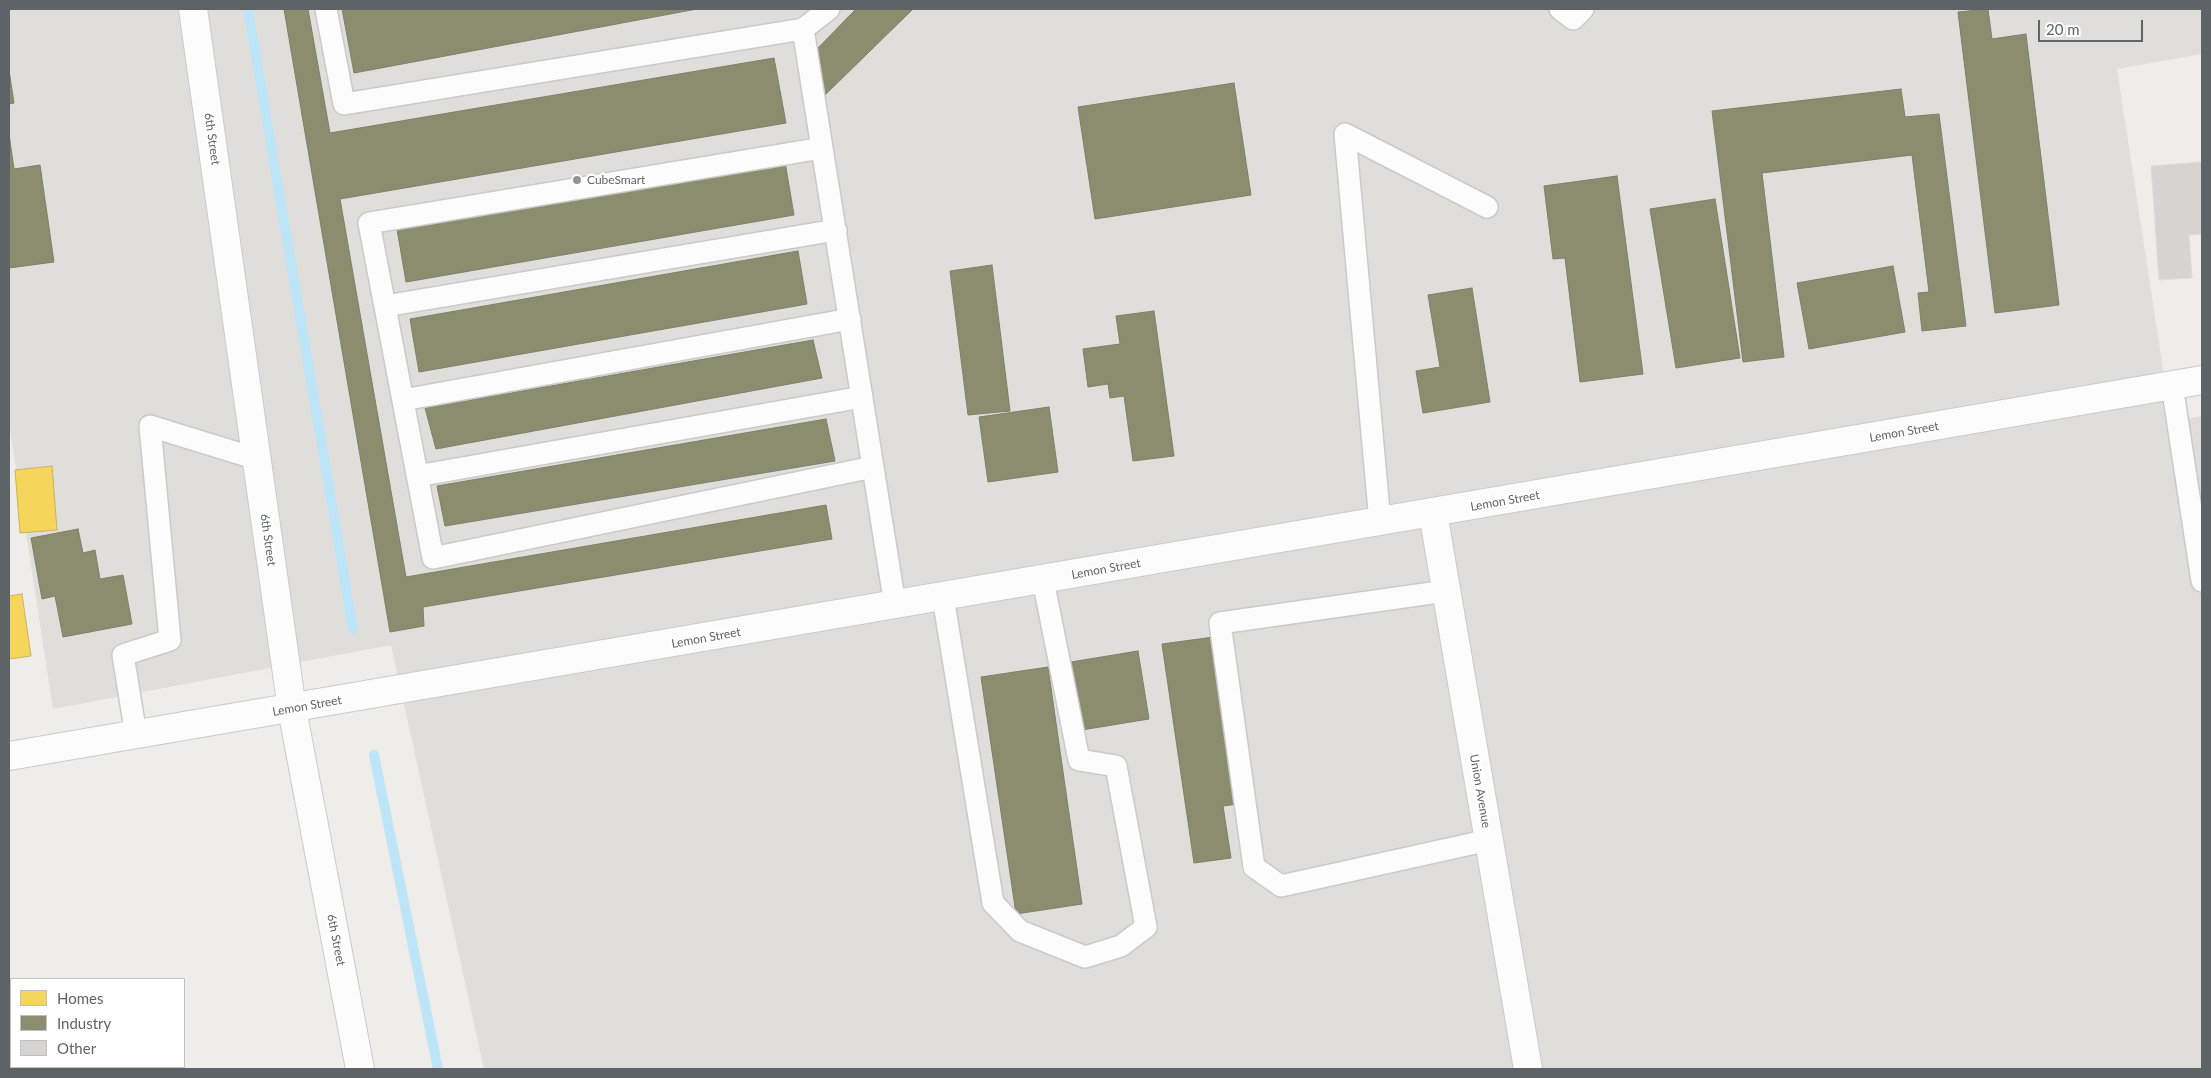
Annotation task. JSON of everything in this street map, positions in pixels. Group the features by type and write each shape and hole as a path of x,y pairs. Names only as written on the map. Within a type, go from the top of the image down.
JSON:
{"street":[{"name":"6th Street","path":"193,9 292,709 360,1069"},
{"name":"Lemon Street","path":"9,756 2202,380"},
{"name":"Union Avenue","path":"1433,513 1528,1069"}],"lane":[{"path":"326,9 344,104 804,29 829,9"},
{"path":"1560,9 1573,20 1583,9"},
{"path":"804,29 896,605"},
{"path":"1380,522 1345,134 1487,207"},
{"path":"822,148 369,223 433,558 874,467"},
{"path":"385,306 836,230"},
{"path":"403,400 850,320"},
{"path":"2172,385 2202,581"},
{"path":"417,476 862,397"},
{"path":"136,735 122,655 170,640 150,426 256,459"},
{"path":"943,597 993,903 1020,931 1085,957 1121,946 1146,926 1116,766 1078,760 1043,580"},
{"path":"1446,591 1220,623 1254,867 1282,886 1489,840"}],"shaded area":[{"path":"9,9 2202,9 2202,54 2117,69 2171,421 2202,416 2202,1069 484,1069 391,645 53,709 9,423"}],"building: Homes":[{"path":"52,466 57,530 20,533 15,470"},
{"path":"22,594 31,656 9,659 9,596"}],"building: Industry":[{"path":"284,9 308,9 330,133 774,58 786,123 340,199 406,577 826,505 832,539 423,607 424,626 390,632"},
{"path":"342,9 697,9 354,73"},
{"path":"856,9 913,9 825,95 818,48"},
{"path":"1988,9 1992,39 2026,34 2059,305 1995,313 1958,12"},
{"path":"9,70 14,103 9,104"},
{"path":"1234,83 1251,195 1095,219 1078,107"},
{"path":"1901,89 1905,117 1939,114 1966,326 1922,331 1918,293 1929,292 1912,155 1762,173 1784,357 1743,362 1712,111"},
{"path":"9,134 14,169 40,165 54,262 9,268"},
{"path":"785,162 794,215 406,282 397,229"},
{"path":"1617,176 1643,374 1580,382 1565,258 1553,259 1544,186"},
{"path":"1715,199 1740,358 1676,368 1650,209"},
{"path":"798,251 807,304 419,372 410,319"},
{"path":"992,265 1010,411 968,415 950,271"},
{"path":"1893,266 1905,332 1809,349 1797,283"},
{"path":"1472,288 1490,402 1423,413 1416,371 1440,367 1428,295"},
{"path":"1154,311 1174,456 1133,461 1124,396 1110,398 1108,384 1088,387 1083,349 1120,344 1116,316"},
{"path":"813,340 822,378 436,449 425,408"},
{"path":"1049,407 1058,472 988,482 979,417"},
{"path":"826,419 835,461 445,526 437,486"},
{"path":"78,529 83,553 95,550 100,579 123,575 132,624 63,637 55,596 42,599 31,538"},
{"path":"1214,637 1238,804 1223,806 1231,858 1194,863 1162,644"},
{"path":"1138,651 1149,719 1082,730 1071,662"},
{"path":"1048,667 1082,904 1016,914 981,677"}],"building: Other":[{"path":"2202,162 2202,234 2189,235 2192,278 2159,280 2151,166"}],"waterway":[{"path":"248,9 353,629"},
{"path":"374,755 438,1069"}],"place":[{"name":"CubeSmart","path":"577,180"}]}
